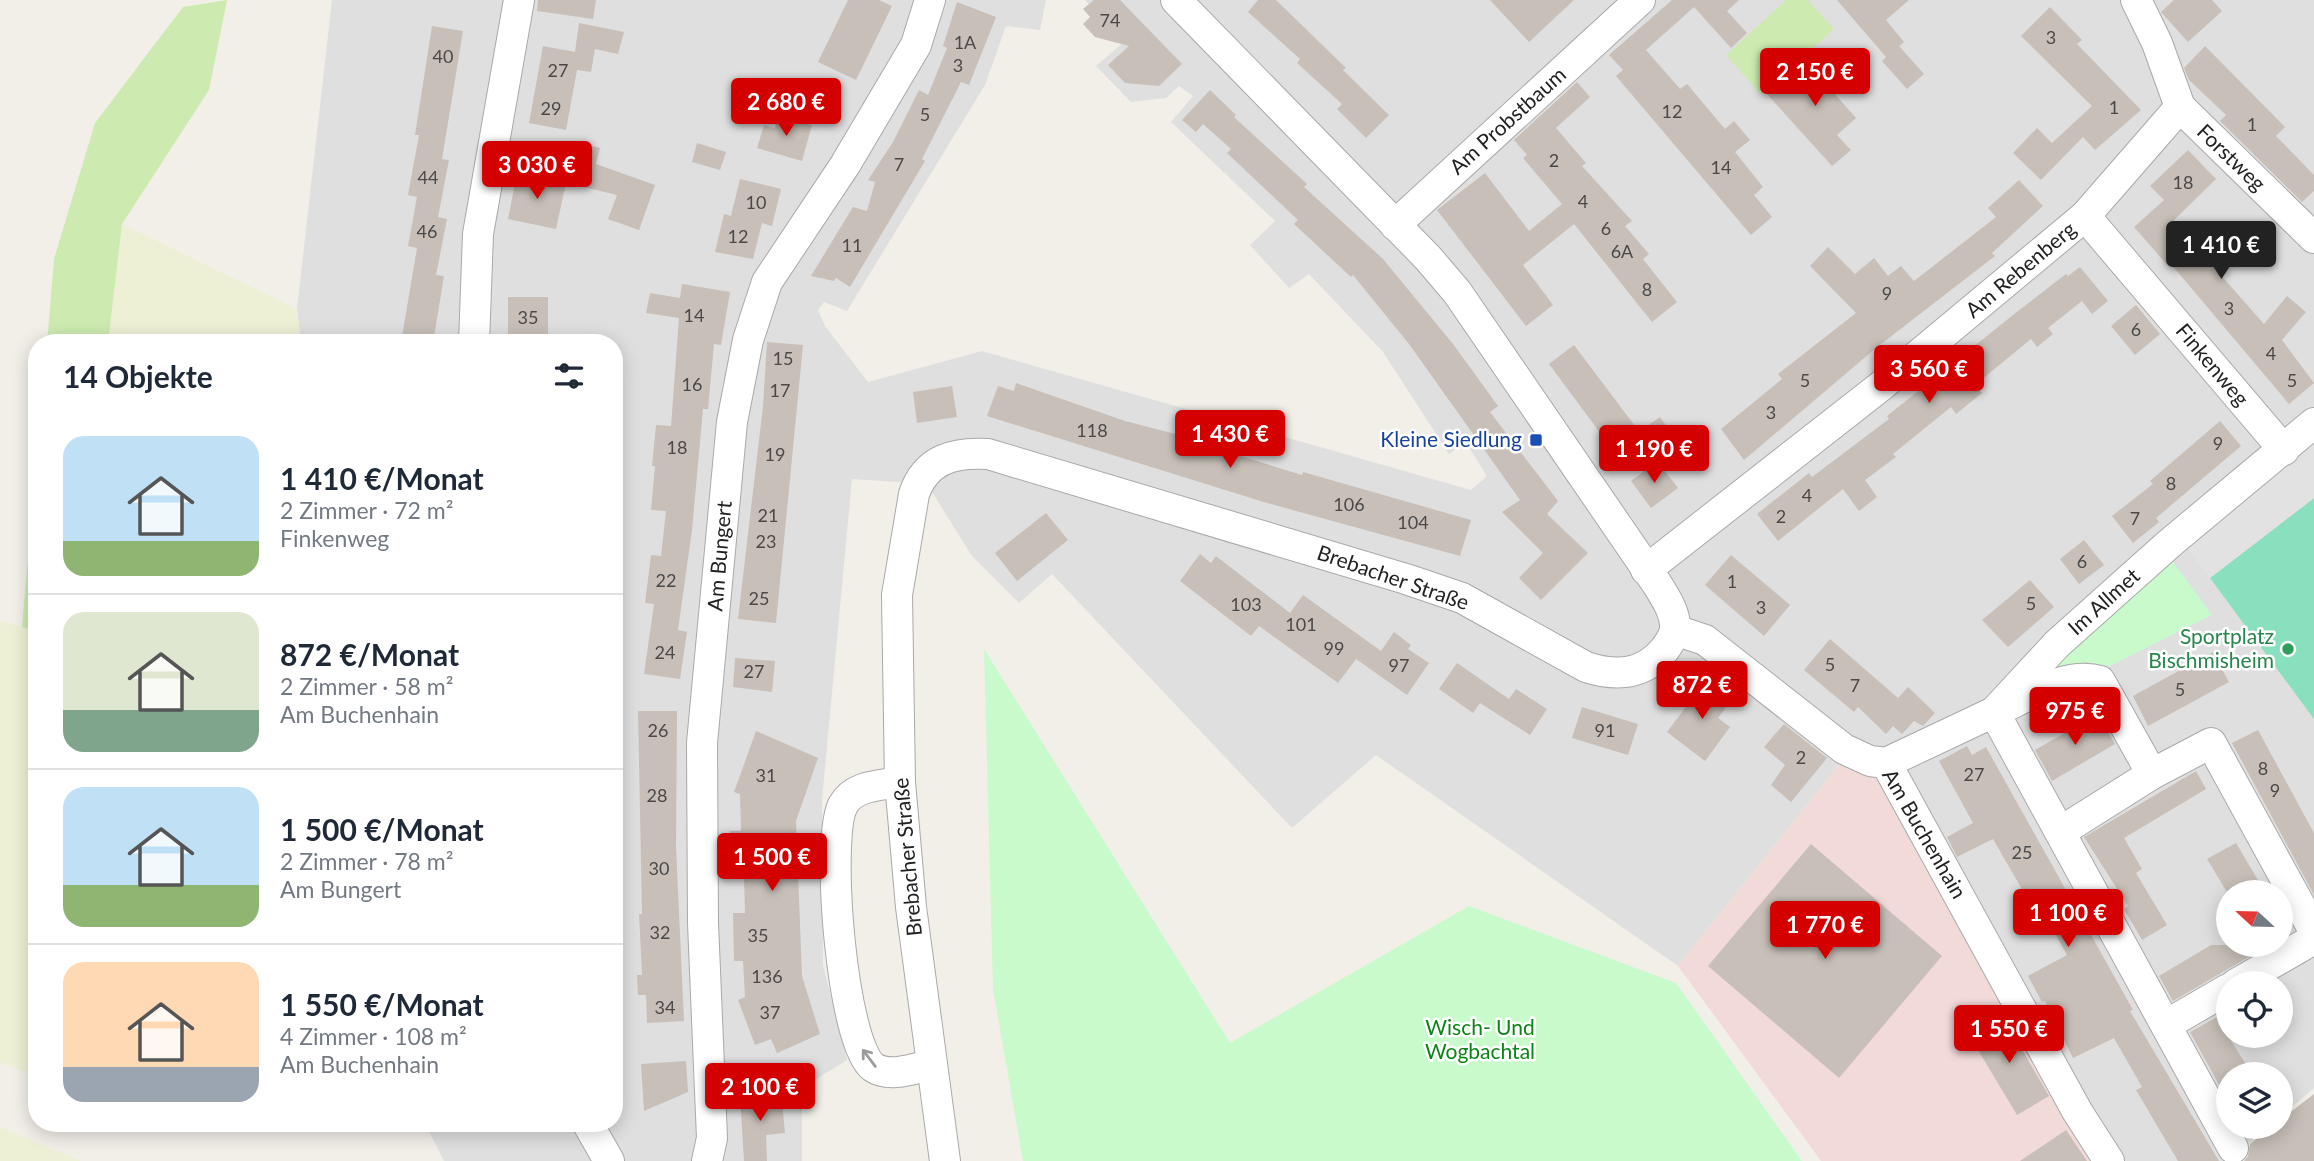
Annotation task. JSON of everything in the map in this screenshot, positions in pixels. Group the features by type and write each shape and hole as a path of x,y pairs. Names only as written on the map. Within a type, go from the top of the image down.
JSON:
{"street":[{"path":"474,334 478,234 519,0"},
{"name":"Am Bungert","path":"707,1161 712,1138 703,923 702,743 732,422 741,369 767,282 845,165 916,46 930,0"},
{"path":"1176,0 1457,292 1666,599 1673,614 1675,630"},
{"path":"2136,0 2157,43 2180,107"},
{"name":"Am Probstbaum","path":"1395,225 1623,5"},
{"name":"Am Rebenberg","path":"1646,570 1881,386 2085,216 2180,107"},
{"name":"Forstweg","path":"2180,107 2314,238"},
{"name":"Finkenweg","path":"2085,216 2284,450"},
{"name":"Im Allmet","path":"1886,764 1994,712 2067,635 2170,543 2314,423"},
{"name":"Brebacher Straße","path":"945,1161 930,1065 911,907 900,782 897,595 919,480 936,462 951,455 988,454 1406,579 1462,598 1586,667 1606,674 1644,669 1671,641 1675,630"},
{"name":"Am Buchenhain","path":"1675,630 1705,640 1844,749 1870,761 1886,764 2077,1111 2109,1161"},
{"path":"2152,774 2100,681 2086,677 2069,679 1994,712 2233,1149"},
{"path":"2060,832 2152,774 2211,743 2314,931"},
{"path":"900,782 857,790 844,804 836,824 840,954 862,1052 873,1066 890,1073 930,1065"},
{"path":"2259,971 2314,939"},
{"path":"2165,1025 2216,996"},
{"path":"593,1132 609,1161"}],"shaded area":[{"path":"332,0 1046,0 1040,30 1006,26 985,85 847,311 824,302 818,310 825,326 868,382 982,351 1471,490 1487,476 1465,441 1449,454 1383,352 1309,274 1289,288 1250,245 1275,221 1171,122 1193,96 1179,86 1166,98 1131,102 1096,66 1124,42 1085,0 2314,0 2314,1088 2293,1106 2293,1062 2216,1062 2216,1139 2254,1139 2226,1161 2105,1161 1847,755 1678,966 1376,755 1292,828 1052,574 1019,603 972,556 927,484 852,479 822,800 823,965 847,1060 802,1088 802,1161 444,1161 429,1132 623,1132 623,334 300,334 297,309"},
{"name":"Sportplatz Bischmisheim","path":"2314,423 2314,498 2210,578 2178,536"},
{"path":"1847,755 1886,783 2105,1161 1821,1161 1678,966"}],"green space":[{"path":"227,0 209,90 122,224 109,334 48,334 54,259 95,123 183,7"},
{"path":"1786,0 1808,0 1834,29 1761,95 1726,55"},
{"path":"122,224 297,309 300,334 109,334"},
{"name":"Sportplatz Bischmisheim","path":"2314,498 2314,719 2210,578"},
{"path":"28,559 28,629 22,627"},
{"path":"2171,559 2212,615 2110,666 2085,662 2053,675 2044,666"},
{"path":"0,620 28,629 28,1073 0,1062"},
{"name":"Wisch- Und Wogbachtal","path":"984,649 1230,1043 1469,906 1676,983 1802,1161 1023,1161 993,989"},
{"path":"0,1127 81,1161 0,1161"}],"building":[{"path":"538,0 596,0 593,19 537,11"},
{"path":"848,0 879,0 892,6 856,80 818,62"},
{"path":"1094,0 1120,0 1182,64 1159,86 1125,83 1108,65 1129,46 1095,37 1083,24 1090,17 1083,9"},
{"path":"1258,0 1276,0 1346,68 1343,70 1389,115 1366,138 1337,109 1342,104 1297,63 1300,59 1248,12"},
{"path":"1490,0 1574,0 1529,42"},
{"path":"1672,0 1739,0 1727,11 1747,33 1731,48 1694,7 1646,50 1680,89 1687,84 1725,129 1734,121 1750,140 1735,152 1763,187 1754,195 1772,217 1751,235 1616,76 1623,70 1609,55"},
{"path":"1837,0 1909,0 1886,20 1904,42 1899,46 1924,74 1907,89 1882,61 1886,57"},
{"path":"2174,0 2212,0 2222,11 2188,42 2161,12"},
{"path":"957,2 996,17 969,85 961,82 922,159 925,161 850,287 836,278 834,281 811,276 853,207 867,211 875,182 868,180 893,142 919,90 928,95 947,48 943,46"},
{"path":"2050,7 2082,40 2077,44 2141,110 2095,150 2083,137 2041,180 2013,153 2037,128 2052,143 2092,106 2021,36"},
{"path":"579,23 624,32 618,54 595,49 591,72 577,70 566,130 529,123 543,46 575,52"},
{"path":"432,26 463,31 442,159 449,160 438,217 447,219 436,275 444,276 434,334 403,334 417,248 408,246 417,197 408,195 419,135 415,135"},
{"path":"2205,46 2285,127 2276,136 2314,175 2314,191 2302,202 2220,121 2226,115 2189,80 2184,68"},
{"path":"1813,53 1833,75 1825,83 1856,118 1837,135 1851,150 1832,166 1767,94"},
{"path":"1577,82 1590,97 1556,128 1586,163 1582,166 1632,221 1625,226 1649,254 1643,259 1677,302 1652,322 1574,224 1523,265 1553,305 1526,326 1437,210 1485,173 1529,231 1562,204 1523,158 1527,155 1514,140"},
{"path":"1210,90 1236,115 1234,117 1307,184 1304,187 1383,259 1453,344 1498,406 1490,412 1558,501 1547,514 1588,553 1541,600 1519,578 1543,553 1502,512 1520,500 1409,344 1353,275 1351,277 1294,224 1298,220 1227,153 1231,149 1203,124 1196,132 1182,120"},
{"path":"779,115 812,125 802,161 757,148 764,125 775,128"},
{"path":"572,141 600,148 596,164 655,185 639,230 608,219 617,195 563,182"},
{"path":"697,143 726,152 720,170 692,162"},
{"path":"2188,150 2216,179 2173,221 2264,324 2287,296 2306,312 2282,340 2314,383 2289,404 2171,264 2169,267 2134,227 2164,200 2150,186"},
{"path":"517,173 566,183 556,229 508,219"},
{"path":"740,179 781,189 772,226 762,223 753,259 715,252 724,214 731,216"},
{"path":"2019,180 2043,206 1992,253 1995,256 1876,348 1744,460 1721,429 1782,379 1778,374 1856,313 1810,266 1828,247 1855,274 1874,258 1888,276 1901,266 1914,281 1996,217 1988,208"},
{"path":"2080,267 2108,301 2092,314 2082,301 2048,328 2053,334 2037,347 2031,339 1975,385 1982,393 1956,414 1951,407 1893,454 1896,457 1865,480 1877,497 1859,511 1843,489 1778,541 1757,514 1809,473 1812,477 1889,419 1887,416 2013,315 2066,274 2068,276"},
{"path":"682,284 730,292 721,345 714,344 708,409 703,409 692,530 678,630 687,632 680,679 644,674 654,604 645,603 651,555 661,556 666,511 651,510 656,425 671,426 679,318 646,313 650,293 680,298"},
{"path":"508,297 548,297 548,334 508,334"},
{"path":"2136,305 2160,334 2135,355 2111,326"},
{"path":"767,342 803,345 776,623 738,619 763,406"},
{"path":"1574,345 1638,430 1613,450 1549,364"},
{"path":"1016,383 1125,421 1199,440 1198,443 1302,475 1303,472 1471,520 1460,556 1267,503 987,416 998,386 1014,391"},
{"path":"952,386 957,417 917,423 913,392"},
{"path":"1660,417 1677,441 1660,453 1643,429"},
{"path":"2220,421 2241,446 2156,518 2159,522 2133,543 2112,516 2153,484 2150,481"},
{"path":"1657,461 1678,488 1651,508 1631,481"},
{"path":"1046,513 1068,540 1017,581 995,553"},
{"path":"2084,540 2104,565 2079,584 2060,559"},
{"path":"1200,554 1211,563 1216,556 1290,613 1303,595 1381,651 1394,632 1411,645 1408,649 1429,663 1407,695 1356,659 1338,683 1259,626 1251,636 1180,581"},
{"path":"1731,555 1790,605 1764,636 1705,585"},
{"path":"2030,580 2054,607 2008,647 1982,620"},
{"path":"1830,639 1898,698 1908,687 1935,713 1923,726 1914,721 1902,734 1893,726 1886,734 1858,707 1854,712 1804,670"},
{"path":"2213,652 2229,682 2148,726 2133,696"},
{"path":"735,658 775,661 772,692 733,687"},
{"path":"1457,663 1509,699 1516,689 1547,709 1530,735 1480,703 1473,713 1439,689"},
{"path":"1706,680 1732,699 1718,718 1730,727 1705,761 1667,732"},
{"path":"1582,707 1638,724 1628,755 1572,738"},
{"path":"638,711 677,711 676,847 684,1021 647,1023 646,995 638,995 637,975 642,975 639,914 642,914"},
{"path":"2098,714 2115,744 2052,781 2035,750"},
{"path":"1784,724 1827,758 1791,802 1771,785 1785,765 1764,747"},
{"path":"2258,730 2314,833 2314,895 2232,743"},
{"path":"756,731 818,758 796,821 802,976 820,1034 777,1053 771,1039 755,1045 738,1000 745,997 743,961 734,961 733,913 745,913 744,877 731,877 730,831 741,831 740,794 734,792"},
{"path":"1967,746 1972,755 1986,747 2133,1010 2130,1011 2219,1161 2178,1161 2136,1090 2142,1087 2114,1038 2073,1058 2045,1001 2042,1002 2028,976 2067,955 2042,910 2025,919 2017,903 2027,898 1993,839 1957,857 1947,837 1973,823 1939,761"},
{"path":"2196,771 2206,789 2124,838 2142,869 2136,873 2167,925 2142,940 2124,909 2128,906 2084,837"},
{"path":"2236,843 2258,880 2220,880 2207,859"},
{"path":"1811,844 1942,956 1839,1078 1708,966"},
{"path":"2211,945 2216,945 2216,957 2248,957 2224,971 2216,971 2216,976 2173,1001 2159,976"},
{"path":"2002,1015 2049,1096 2017,1115 1969,1035"},
{"path":"2216,1018 2216,1048 2236,1048 2244,1062 2216,1062 2216,1079 2190,1032"},
{"path":"686,1061 688,1092 644,1111 641,1064"},
{"path":"781,1091 785,1133 766,1135 767,1161 744,1161 740,1095"},
{"path":"2314,1094 2314,1161 2244,1161 2248,1156 2250,1144 2256,1139 2293,1139 2293,1110"},
{"path":"2066,1130 2087,1161 2020,1161"}],"place":[{"name":"Kleine Siedlung","path":"1536,440"},
{"name":"Sportplatz Bischmisheim","path":"2288,649"}]}
